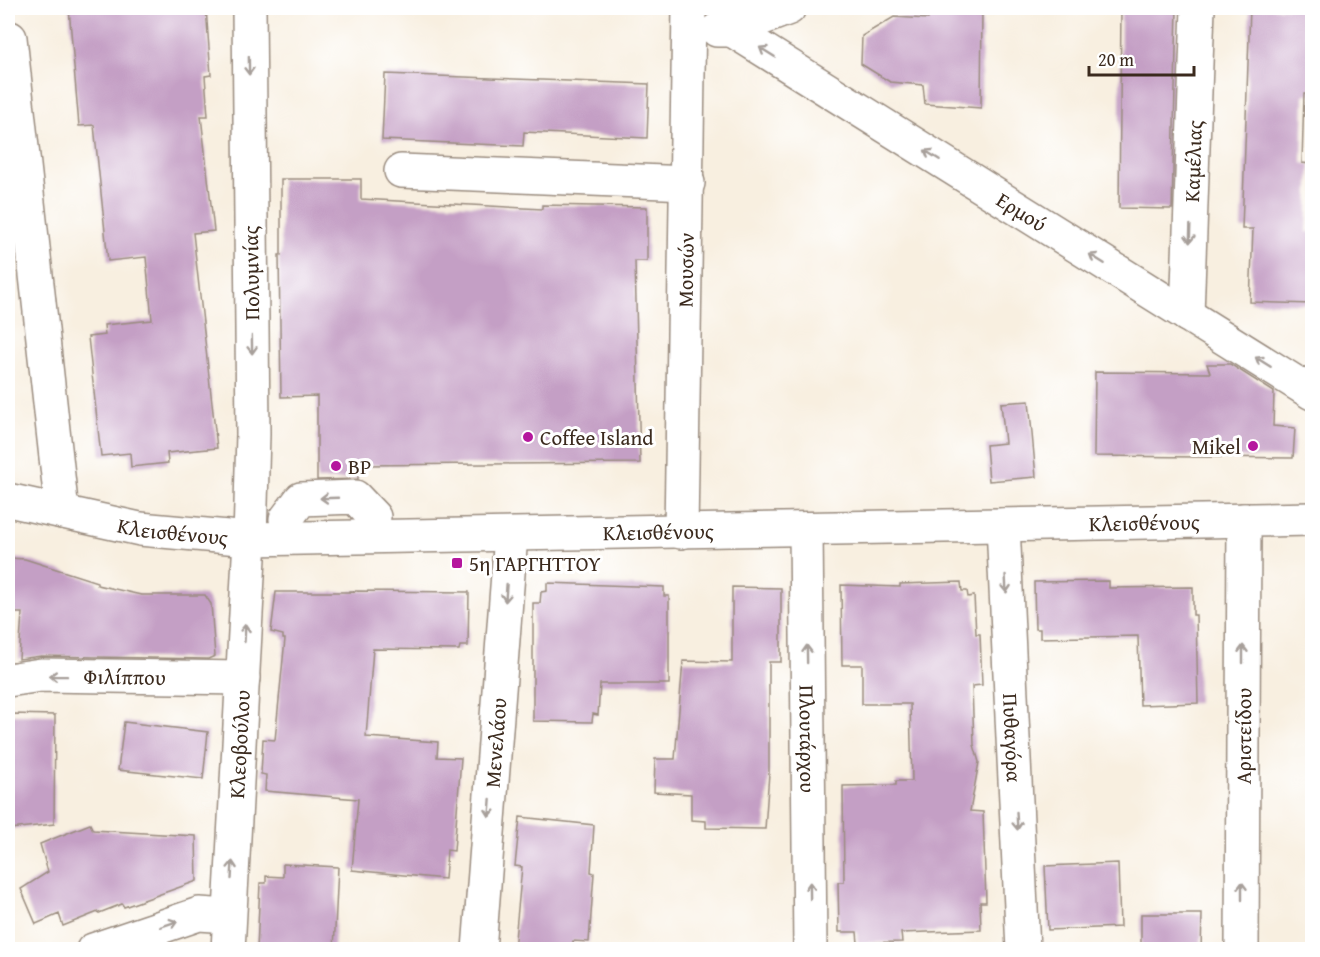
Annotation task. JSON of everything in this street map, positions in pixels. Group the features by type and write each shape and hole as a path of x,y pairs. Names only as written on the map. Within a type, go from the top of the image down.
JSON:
{"street":[{"name":"Πολυμνίας","path":"249,8 253,423 250,539"},
{"path":"689,19 732,30 789,8"},
{"name":"Καμέλιας","path":"1187,315 1198,8"},
{"name":"Μουσών","path":"681,532 689,19"},
{"name":"Ερμού","path":"732,30 1312,393"},
{"path":"10,38 62,512"},
{"path":"401,171 688,183"},
{"path":"286,519 301,499 354,497 374,517"},
{"name":"Κλεισθένους","path":"8,500 140,529 250,539 1312,519"},
{"name":"Αριστείδου","path":"1242,950 1244,520"},
{"name":"Πυθαγόρα","path":"1003,525 1023,950"},
{"name":"Πλουτάρχου","path":"806,529 810,950"},
{"name":"Μενελάου","path":"479,950 511,535"},
{"name":"Κλεοβούλου","path":"228,950 250,539"},
{"name":"Φιλίππου","path":"8,680 41,675 243,678"},
{"path":"93,950 200,914 229,916"}],"building":[{"path":"69,8 206,8 211,75 205,76 208,116 201,116 214,231 193,233 217,448 167,453 168,463 131,467 130,453 101,456 88,337 105,335 104,325 152,320 146,257 108,261 94,125 79,126"},
{"path":"929,8 982,8 981,108 925,104 923,85 890,82 861,64 862,36 894,17 928,19"},
{"path":"1121,8 1177,8 1172,209 1119,208"},
{"path":"1250,8 1309,8 1308,29 1312,29 1312,94 1304,94 1302,163 1310,164 1307,232 1312,232 1312,304 1250,302 1253,229 1242,229"},
{"path":"385,74 649,84 647,138 524,132 523,146 382,140"},
{"path":"281,179 361,179 361,199 542,209 542,205 647,207 647,261 635,261 640,463 358,465 358,479 317,480 317,396 281,397 279,255 281,255"},
{"path":"1207,364 1230,364 1274,392 1273,426 1295,428 1293,458 1094,456 1095,372 1210,373"},
{"path":"1029,401 1036,477 989,481 986,445 1005,443 1001,403"},
{"path":"8,558 25,559 97,582 97,585 141,595 205,595 211,604 215,656 208,659 41,656 19,659 22,613 8,613"},
{"path":"1109,581 1109,588 1193,587 1198,703 1140,705 1138,636 1040,638 1040,629 1035,629 1034,582"},
{"path":"961,582 962,591 967,591 968,597 974,596 976,634 980,634 982,685 972,686 974,745 979,762 970,811 983,812 986,902 980,902 981,930 901,933 902,942 858,943 857,932 839,932 838,882 844,882 843,786 896,785 896,781 912,781 910,704 862,704 862,665 842,665 841,585 900,587 900,584"},
{"path":"547,583 664,587 664,596 669,596 669,684 600,684 598,715 593,714 592,722 533,721 533,603 540,603 541,592 547,591"},
{"path":"732,587 781,588 781,662 769,662 769,773 765,829 706,828 706,821 691,820 691,794 654,792 655,759 675,759 683,661 732,662"},
{"path":"276,592 469,592 468,646 460,646 459,650 373,649 366,737 438,742 437,757 461,758 454,851 447,850 445,879 352,870 358,799 265,791 266,775 261,774 263,739 275,740 285,639 283,635 271,632"},
{"path":"11,714 55,715 54,824 10,829"},
{"path":"124,722 208,732 203,779 118,770"},
{"path":"520,817 594,825 591,872 594,873 589,942 573,941 572,950 514,950 522,867 515,866"},
{"path":"90,824 93,830 196,836 197,881 124,907 122,904 98,912 63,926 59,914 36,924 21,889 48,872 40,844"},
{"path":"1118,863 1120,927 1048,930 1045,866"},
{"path":"283,864 338,867 334,950 257,950 260,883 266,883 266,876 283,877"},
{"path":"1141,914 1202,914 1201,950 1141,950"}],"place":[{"name":"Coffee Island","path":"528,437"},
{"name":"Mikel","path":"1253,446"},
{"name":"BP","path":"336,466"},
{"name":"5η ΓΑΡΓΗΤΤΟΥ","path":"457,563"}]}
